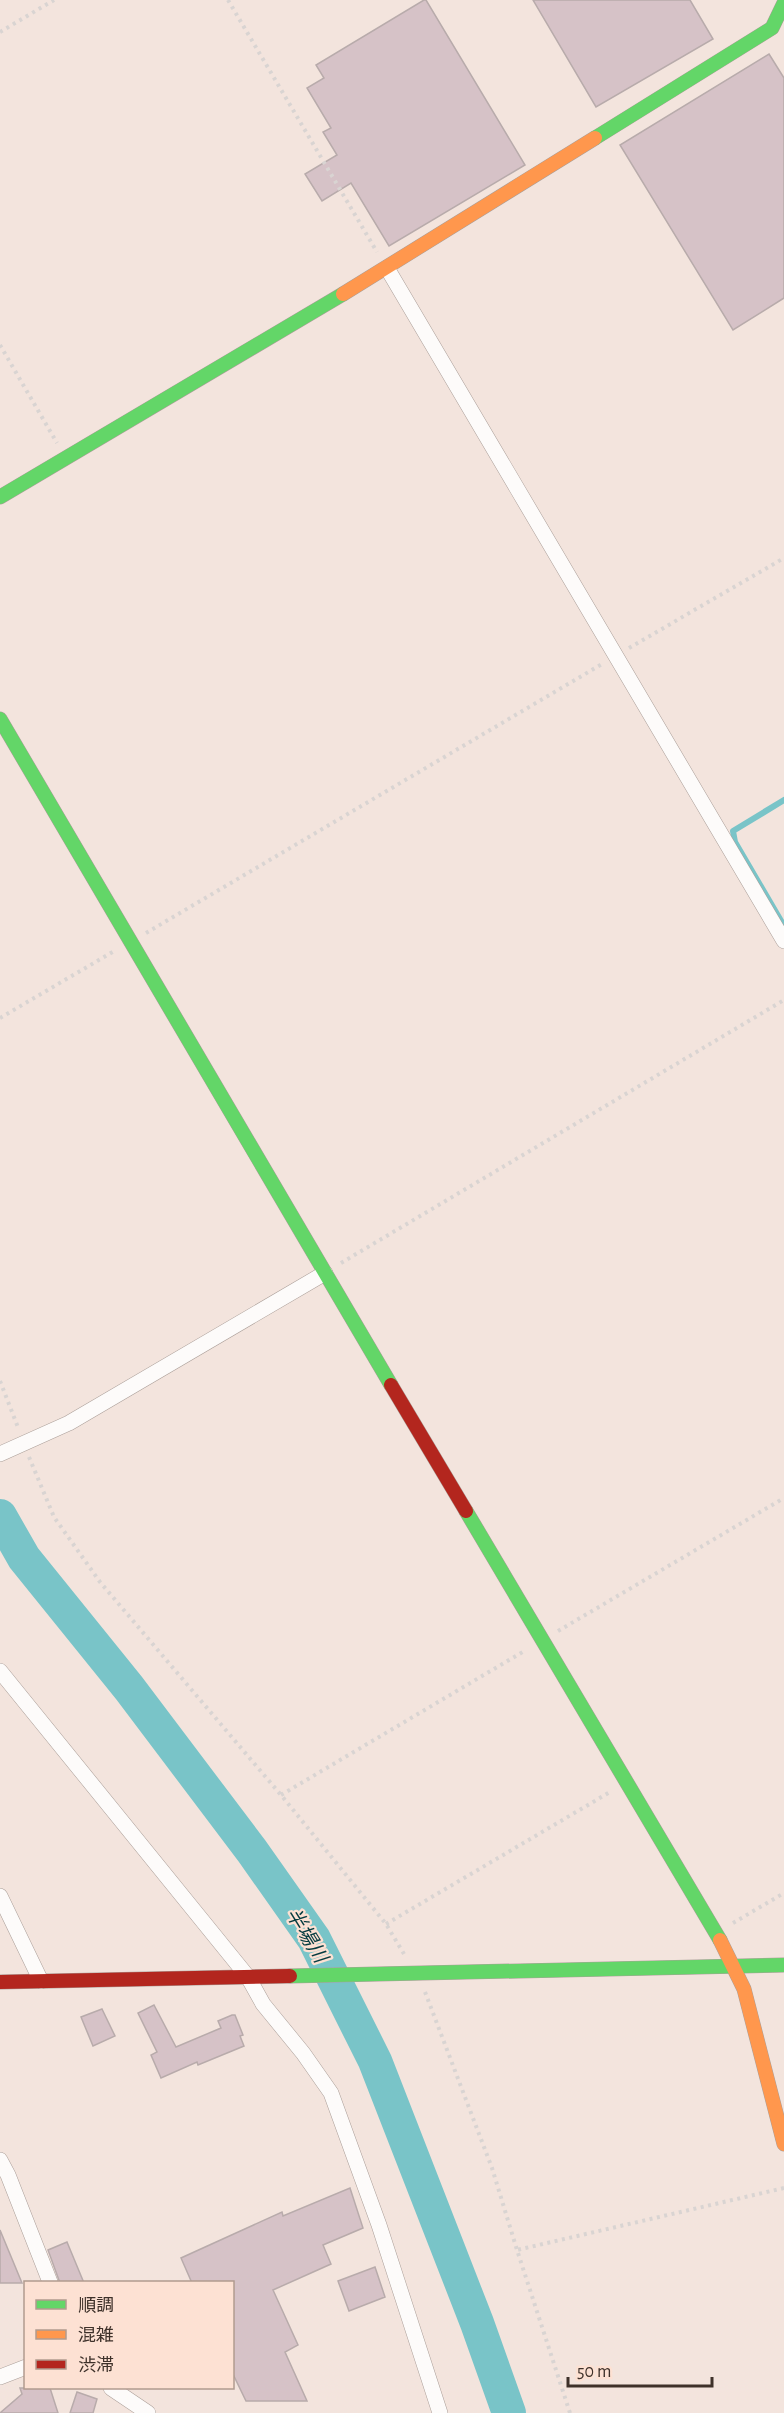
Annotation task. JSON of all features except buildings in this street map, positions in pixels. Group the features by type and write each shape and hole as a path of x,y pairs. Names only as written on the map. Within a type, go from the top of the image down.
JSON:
{"street":[{"path":"0,497 387,268 772,28 784,3"},
{"path":"387,268 784,941"},
{"path":"0,719 716,1933 744,1989 784,2144"},
{"path":"0,1454 69,1423 325,1273"},
{"path":"0,1671 254,1976 262,2004 303,2053 331,2093 375,2214 440,2413"},
{"path":"0,1896 40,1981"},
{"path":"0,1982 784,1965"},
{"path":"0,2160 49,2281"},
{"path":"0,2377 24,2368"},
{"path":"112,2389 148,2413"}],"path":[{"path":"0,32 54,0"},
{"path":"228,0 387,268"},
{"path":"0,345 66,458"},
{"path":"0,1018 784,558"},
{"path":"325,1273 784,1000"},
{"path":"0,1381 21,1445 54,1517 100,1582 281,1795 386,1924 412,1974 478,2129 570,2413"},
{"path":"281,1795 784,1498"},
{"path":"386,1924 627,1781"},
{"path":"716,1933 784,1893"},
{"path":"518,2250 784,2188"}],"waterway":[{"path":"784,800 733,831 735,842 784,926"},
{"name":"半場川","path":"0,1516 24,1558 129,1688 252,1851 314,1939 375,2061 477,2323 509,2413"}],"traffic: fast":[{"path":"595,138 772,28 784,3"},
{"path":"0,497 343,294"},
{"path":"0,719 391,1385"},
{"path":"466,1511 720,1940"},
{"path":"290,1976 784,1965"}],"traffic: slow":[{"path":"343,294 595,138"},
{"path":"720,1940 744,1989 784,2144"}],"traffic: jam":[{"path":"391,1385 466,1511"},
{"path":"0,1982 290,1976"}]}
